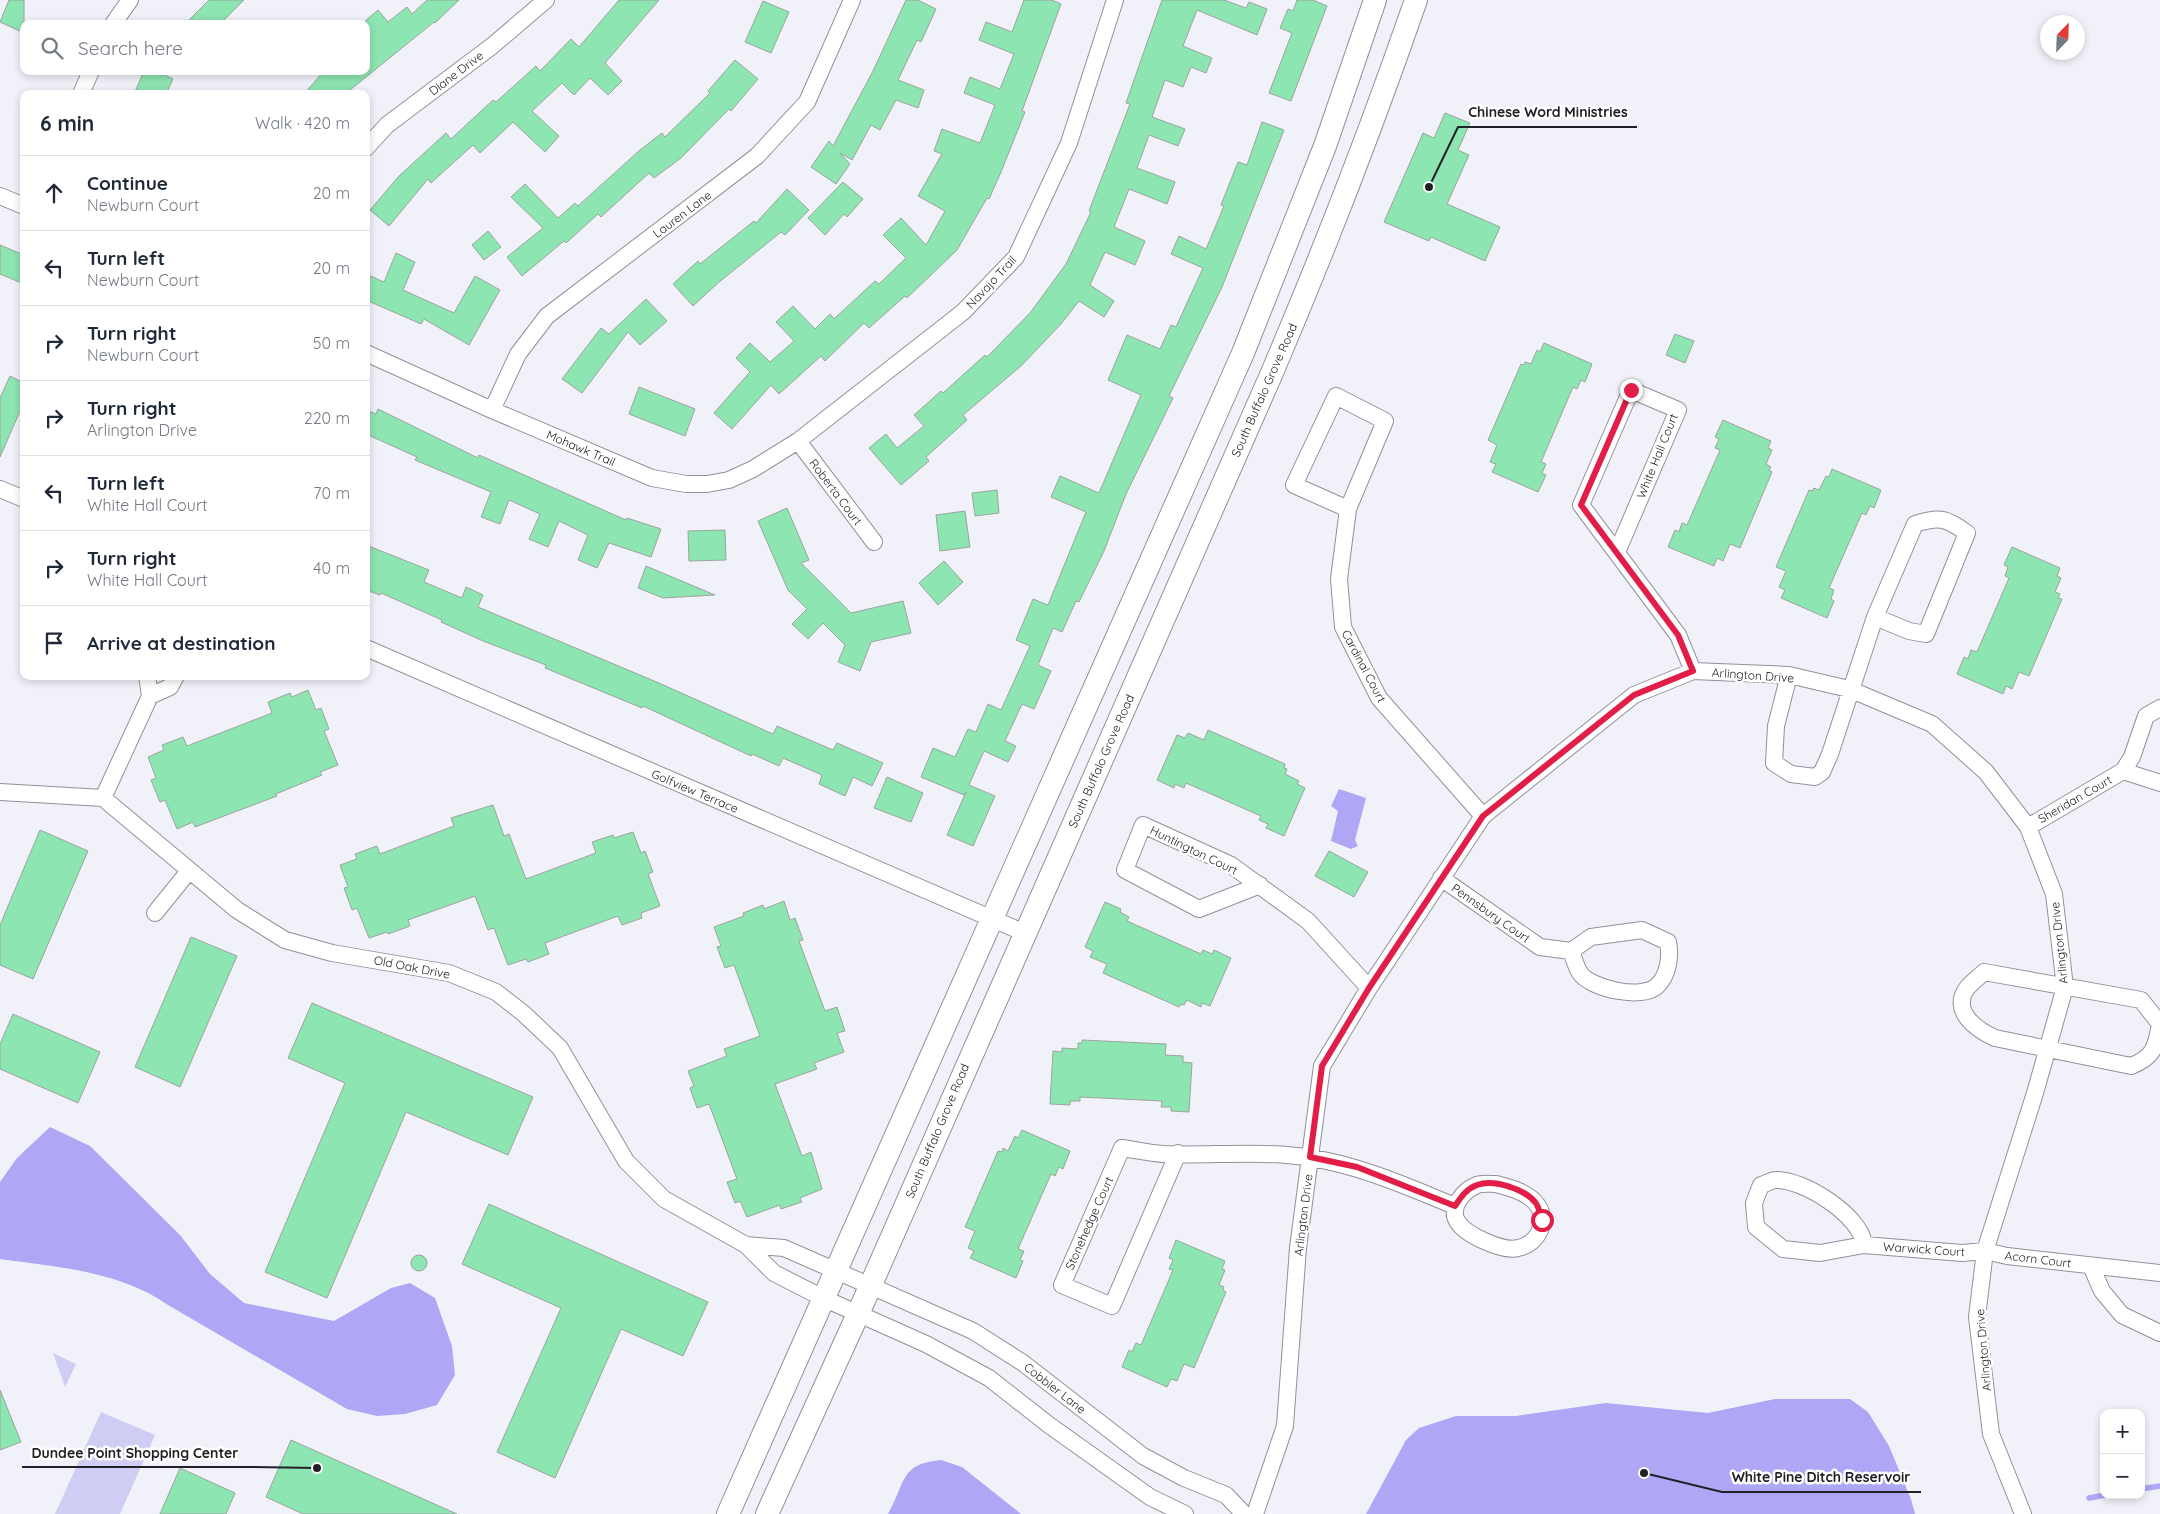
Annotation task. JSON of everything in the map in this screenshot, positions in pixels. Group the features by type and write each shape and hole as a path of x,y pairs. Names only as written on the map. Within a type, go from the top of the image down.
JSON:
{"main road":[{"name":"South Buffalo Grove Road","path":"767,1514 842,1307 990,918 1243,352 1325,146 1375,0"},
{"name":"South Buffalo Grove Road","path":"728,1514 842,1307 854,1277 1024,934 1326,245 1372,126 1416,0"}],"street":[{"path":"116,20 130,0"},
{"name":"Diane Drive","path":"370,144 387,125 492,46 546,0"},
{"name":"Lauren Lane","path":"492,410 518,354 547,316 757,156 807,102 852,0"},
{"name":"Navajo Trail","path":"798,441 963,312 1016,257 1069,144 1115,0"},
{"path":"83,90 89,75"},
{"path":"0,196 20,204"},
{"name":"Mohawk Trail","path":"370,355 492,410 652,478 686,484 707,484 729,480 753,469 798,441"},
{"name":"White Hall Court","path":"1617,552 1678,410 1631,390 1581,505 1678,635 1693,671"},
{"name":"Cardinal Court","path":"1348,509 1294,485 1336,396 1385,420 1348,509 1339,579 1343,627 1379,698 1483,816"},
{"name":"Roberta Court","path":"798,441 874,542"},
{"path":"0,489 20,497"},
{"path":"1789,675 1776,726 1774,763 1791,774 1802,777 1815,777 1822,772 1834,742 1849,689 1875,616 1915,524 1934,518 1950,521 1967,533 1926,634 1908,631 1875,616"},
{"name":"Golfview Terrace","path":"370,650 1024,934"},
{"name":"Arlington Drive","path":"1255,1514 1285,1426 1298,1248 1322,1066 1369,988 1483,816 1634,695 1693,671 1789,675 1849,689 1932,724 1986,772 2028,826 2054,894 2065,987 1985,1251 1978,1317 1991,1434 2023,1514"},
{"path":"0,792 103,798 150,696 147,680"},
{"path":"150,696 170,687 174,680"},
{"name":"Sheridan Court","path":"2028,826 2122,771 2132,757 2146,716 2160,708"},
{"name":"Sheridan Court","path":"2122,771 2160,783"},
{"name":"Old Oak Drive","path":"103,798 237,910 285,940 332,953 449,973 496,992 523,1013 560,1048 626,1161 664,1199 746,1245 774,1273 842,1307"},
{"name":"Huntington Court","path":"1260,885 1199,909 1125,870 1143,825 1231,865 1260,885 1308,921 1369,988"},
{"path":"155,913 189,871"},
{"name":"Pennsbury Court","path":"1441,878 1540,946 1571,951"},
{"path":"1642,930 1668,942 1669,964 1656,987 1644,992 1616,990 1594,985 1580,973 1571,951 1591,937 1642,930"},
{"path":"1984,972 2065,987 2141,1000 2160,1024 2157,1045 2145,1061 2131,1066 2048,1047 1995,1038 1979,1031 1969,1022 1962,1006 1966,990 1984,972"},
{"name":"Stonehedge Court","path":"1178,1153 1112,1306 1062,1285 1122,1148 1163,1154 1178,1153 1227,1152 1310,1157 1357,1167 1455,1206"},
{"name":"Warwick Court","path":"1864,1244 1863,1238 1848,1216 1819,1194 1792,1183 1775,1180 1761,1185 1754,1202 1756,1227 1783,1249 1820,1253 1864,1244 1962,1253 1985,1251"},
{"path":"1496,1184 1523,1192 1536,1203 1542,1220 1540,1233 1529,1246 1512,1250 1505,1248 1477,1238 1462,1227 1456,1220 1455,1206 1465,1192 1478,1185 1496,1184"},
{"name":"Old Oak Drive","path":"746,1245 784,1248 854,1277"},
{"name":"Acorn Court","path":"1985,1251 2091,1266 2160,1273"},
{"path":"2091,1266 2102,1291 2122,1315 2160,1333"},
{"name":"Cobbler Lane","path":"854,1277 973,1331 1000,1346 1144,1456 1184,1478 1226,1495 1244,1514"},
{"path":"842,1307 926,1344 989,1378 1049,1426 1142,1491 1185,1514"}],"shaded area":[{"path":"1339,789 1366,798 1355,840 1358,846 1351,849 1331,841 1338,811 1331,806"},
{"path":"50,1127 90,1146 180,1235 210,1274 244,1303 334,1321 391,1288 410,1283 435,1298 452,1346 455,1375 437,1405 405,1414 377,1416 347,1409 149,1294 130,1285 87,1272 0,1259 0,1182 17,1158"},
{"path":"53,1353 76,1364 65,1387"},
{"path":"1775,1399 1850,1399 1868,1412 1889,1446 1911,1499 1915,1514 1366,1514 1406,1440 1419,1428 1456,1416 1516,1416 1606,1403 1708,1413"},
{"path":"101,1412 155,1435 120,1514 55,1514"},
{"path":"941,1460 962,1467 1021,1514 888,1514 902,1484 911,1471 927,1462"}],"building":[{"path":"9,0 24,0 24,20 20,20 20,31 0,22"},
{"path":"209,0 244,0 224,20 189,20"},
{"path":"427,0 459,0 435,23 370,74 370,20 366,20 378,10 388,22 407,7 412,14"},
{"path":"619,0 659,0 605,63 622,81 608,95 590,78 574,95 562,83 532,111 559,136 545,152 513,122 480,153 473,145 431,183 428,179 389,226 370,210 399,176 446,133 451,139 493,100 496,102 536,66 540,71 571,39 579,47"},
{"path":"906,0 918,0 936,9 921,42 917,40 898,80 924,90 918,108 896,100 880,130 871,125 852,160 840,153 850,164 836,184 811,167 829,141 833,146 873,71"},
{"path":"1024,0 1052,0 1061,4 1022,111 1025,112 1001,172 989,199 987,198 957,250 907,298 905,296 869,328 864,323 825,361 821,356 779,394 771,385 732,429 714,413 750,372 736,358 750,343 770,362 794,341 776,322 793,306 815,329 830,314 834,319 875,281 879,284 906,258 883,235 901,218 926,245 945,211 918,196 942,154 934,151 942,129 980,143 995,105 964,93 970,77 1000,89 1014,54 979,40 986,22 1012,32"},
{"path":"1162,0 1224,0 1246,8 1249,2 1267,9 1257,35 1197,10 1183,46 1212,58 1206,73 1191,67 1183,87 1165,80 1152,117 1185,129 1178,146 1149,135 1137,168 1175,182 1167,204 1129,189 1114,227 1145,241 1135,265 1105,252 1090,285 1114,301 1104,317 1079,301 1061,324 1021,366 963,415 967,420 926,457 929,461 901,485 869,448 886,434 897,448 924,426 914,415 941,391 943,393 985,355 987,357 1030,313 1066,264 1091,212 1089,211 1130,104 1126,103"},
{"path":"1297,0 1313,0 1327,6 1291,101 1269,93 1292,33 1280,28 1288,9 1293,11"},
{"path":"763,1 789,12 771,53 745,42"},
{"path":"735,60 758,79 731,111 729,109 681,158 654,178 649,173 601,217 598,214 566,243 564,241 522,276 507,257 543,228 511,197 525,184 558,218 575,203 578,206 640,150 662,133 665,137 710,93 708,91"},
{"path":"142,75 164,75 173,79 168,90 136,90"},
{"path":"321,75 368,75 350,90 307,90"},
{"path":"1445,113 1470,123 1458,150 1469,155 1447,204 1500,227 1485,261 1431,237 1429,241 1384,222 1423,133 1434,138"},
{"path":"1262,122 1284,130 1222,287 1169,396 1173,398 1126,494 1104,551 1079,602 1076,601 1062,632 1053,628 1038,665 1051,671 1034,709 1022,704 1005,741 1016,746 1008,762 984,751 969,785 995,796 973,846 947,835 966,792 964,795 921,777 933,748 955,757 968,729 976,732 988,704 1001,710 1030,646 1016,640 1033,599 1048,605 1086,512 1051,497 1060,476 1099,493 1141,395 1108,380 1127,335 1160,349 1171,325 1176,327 1203,268 1171,254 1179,236 1206,249 1224,206 1221,205 1238,162 1247,165"},
{"path":"843,182 863,199 847,217 844,214 825,235 808,218"},
{"path":"787,189 809,210 785,235 781,232 718,283 693,306 673,284 698,261 700,264 754,221 756,223"},
{"path":"488,231 501,247 484,260 472,245"},
{"path":"0,245 20,253 20,282 0,274"},
{"path":"396,253 415,262 403,290 454,313 475,276 500,290 469,345 424,319 421,324 370,302 370,276 384,282"},
{"path":"646,299 667,321 640,345 628,332 582,393 562,379 601,328 609,334"},
{"path":"1675,334 1694,341 1685,363 1666,355"},
{"path":"1544,343 1592,364 1585,382 1581,380 1577,389 1573,387 1541,462 1546,464 1542,473 1546,475 1538,492 1492,472 1496,464 1490,462 1497,445 1488,440 1521,364 1524,365 1525,362 1531,364 1537,350 1540,352"},
{"path":"10,376 20,381 20,411 0,457 0,398"},
{"path":"639,387 695,409 685,436 629,414"},
{"path":"378,409 478,458 479,455 626,520 627,518 661,529 651,557 609,543 597,568 578,560 588,535 559,521 548,547 529,539 540,514 509,500 500,524 481,517 491,492 415,460 417,457 370,436 370,412 376,414"},
{"path":"1723,420 1771,441 1768,448 1772,450 1766,464 1771,467 1769,470 1772,472 1740,548 1730,544 1723,561 1717,558 1714,566 1668,547 1675,530 1679,532 1682,523 1687,525 1720,450 1715,448 1719,439 1715,437"},
{"path":"1832,469 1881,490 1874,508 1870,506 1866,515 1862,513 1829,588 1834,590 1831,599 1834,601 1827,618 1781,598 1785,590 1779,587 1786,571 1776,567 1809,490 1812,491 1814,488 1819,490 1826,476 1829,477"},
{"path":"997,490 999,513 975,516 972,493"},
{"path":"787,508 809,560 801,563 851,613 903,601 911,633 871,642 860,671 838,662 845,645 823,623 808,639 792,624 807,609 788,590 758,521"},
{"path":"965,511 970,547 940,551 936,515"},
{"path":"725,530 726,560 689,561 688,531"},
{"path":"370,547 429,570 424,582 462,598 466,587 483,595 478,607 659,683 773,734 777,726 833,750 837,743 883,763 872,786 853,777 845,796 819,784 822,775 783,758 779,766 752,754 751,756 643,706 642,708 545,668 546,665 483,641 441,622 442,620 381,593 380,595 370,591"},
{"path":"2012,547 2060,568 2057,576 2061,578 2055,592 2060,594 2058,598 2062,599 2029,676 2019,672 2012,689 2006,686 2003,694 1957,674 1964,657 1968,659 1971,650 1977,652 2009,578 2005,576 2008,567 2004,565"},
{"path":"944,561 963,582 938,605 919,583"},
{"path":"646,566 715,595 663,598 638,588"},
{"path":"308,690 316,710 321,708 329,729 324,731 338,765 320,772 322,775 276,794 277,796 195,827 193,822 177,829 165,800 160,802 151,780 156,778 148,757 164,750 162,745 183,737 187,746 272,713 268,702 290,693 292,697"},
{"path":"1208,730 1285,764 1284,768 1287,769 1285,774 1299,781 1297,784 1305,788 1284,836 1266,828 1268,824 1259,820 1261,816 1186,783 1184,788 1175,784 1174,788 1157,780 1177,735 1185,738 1188,733 1204,740"},
{"path":"887,777 923,793 911,822 874,808"},
{"path":"493,805 504,836 509,834 526,879 596,853 592,842 613,835 614,838 633,832 641,853 645,851 653,872 648,874 660,906 641,913 642,918 622,925 618,916 545,943 549,954 528,962 526,959 508,965 494,928 488,930 475,896 408,920 410,926 369,938 357,908 352,910 344,888 348,887 340,865 357,859 355,854 377,846 380,854 454,826 451,818"},
{"path":"40,830 88,851 33,979 0,965 0,925"},
{"path":"1329,851 1368,872 1354,897 1315,876"},
{"path":"784,901 790,920 795,918 803,940 799,941 825,1011 837,1007 845,1031 837,1033 844,1052 814,1063 817,1069 775,1084 802,1156 811,1152 822,1189 800,1198 802,1202 781,1209 780,1205 747,1217 740,1201 735,1203 727,1182 737,1179 709,1104 697,1108 690,1088 694,1086 688,1071 727,1056 724,1049 760,1036 734,965 725,968 717,947 721,946 714,927 744,916 743,913 763,905 764,909"},
{"path":"1105,902 1121,909 1120,912 1129,917 1127,921 1201,954 1203,950 1212,954 1214,950 1231,958 1210,1006 1202,1003 1201,1007 1187,1000 1184,1005 1181,1004 1179,1007 1103,973 1107,964 1090,957 1093,951 1085,947"},
{"path":"191,937 237,956 180,1087 135,1067"},
{"path":"312,1003 533,1097 508,1155 406,1112 327,1298 265,1272 345,1083 288,1058"},
{"path":"13,1014 100,1052 78,1103 0,1069 0,1044"},
{"path":"1082,1040 1166,1044 1165,1055 1183,1056 1183,1062 1192,1063 1189,1112 1171,1111 1171,1107 1161,1107 1162,1101 1080,1097 1080,1101 1070,1101 1070,1105 1050,1104 1053,1051 1062,1052 1062,1048 1078,1049 1078,1043 1082,1043"},
{"path":"1022,1130 1070,1151 1063,1169 1059,1167 1055,1176 1051,1174 1018,1249 1024,1251 1020,1260 1023,1261 1016,1278 970,1258 974,1251 968,1248 975,1231 965,1227 998,1151 1002,1152 1003,1148 1008,1151 1015,1136 1018,1138"},
{"path":"489,1204 708,1302 683,1356 621,1329 555,1478 497,1452 561,1308 462,1264"},
{"path":"1176,1240 1225,1261 1222,1269 1225,1270 1219,1285 1224,1287 1223,1290 1226,1292 1194,1368 1184,1364 1177,1381 1171,1379 1167,1387 1122,1367 1129,1350 1132,1352 1136,1343 1141,1345 1173,1270 1169,1269 1173,1260 1169,1258"},
{"path":"419,1255 425,1257 427,1263 425,1269 419,1271 413,1269 411,1263 413,1257"},
{"path":"0,1390 21,1442 0,1450"},
{"path":"291,1440 457,1514 303,1514 266,1497"},
{"path":"180,1468 235,1493 226,1514 160,1514"}],"waterway":[{"path":"2145,1488 2160,1486"},
{"path":"2089,1498 2100,1496"}],"place":[{"name":"Chinese Word Ministries","path":"1429,187"},
{"name":"Dundee Point Shopping Center","path":"317,1468"},
{"name":"White Pine Ditch Reservoir","path":"1644,1473"}],"route":[{"path":"1542,1220 1536,1203 1523,1192 1496,1184 1478,1185 1465,1192 1455,1206 1357,1167 1310,1157 1322,1066 1369,988 1483,816 1634,695 1693,671 1678,635 1581,505 1631,390"}]}
